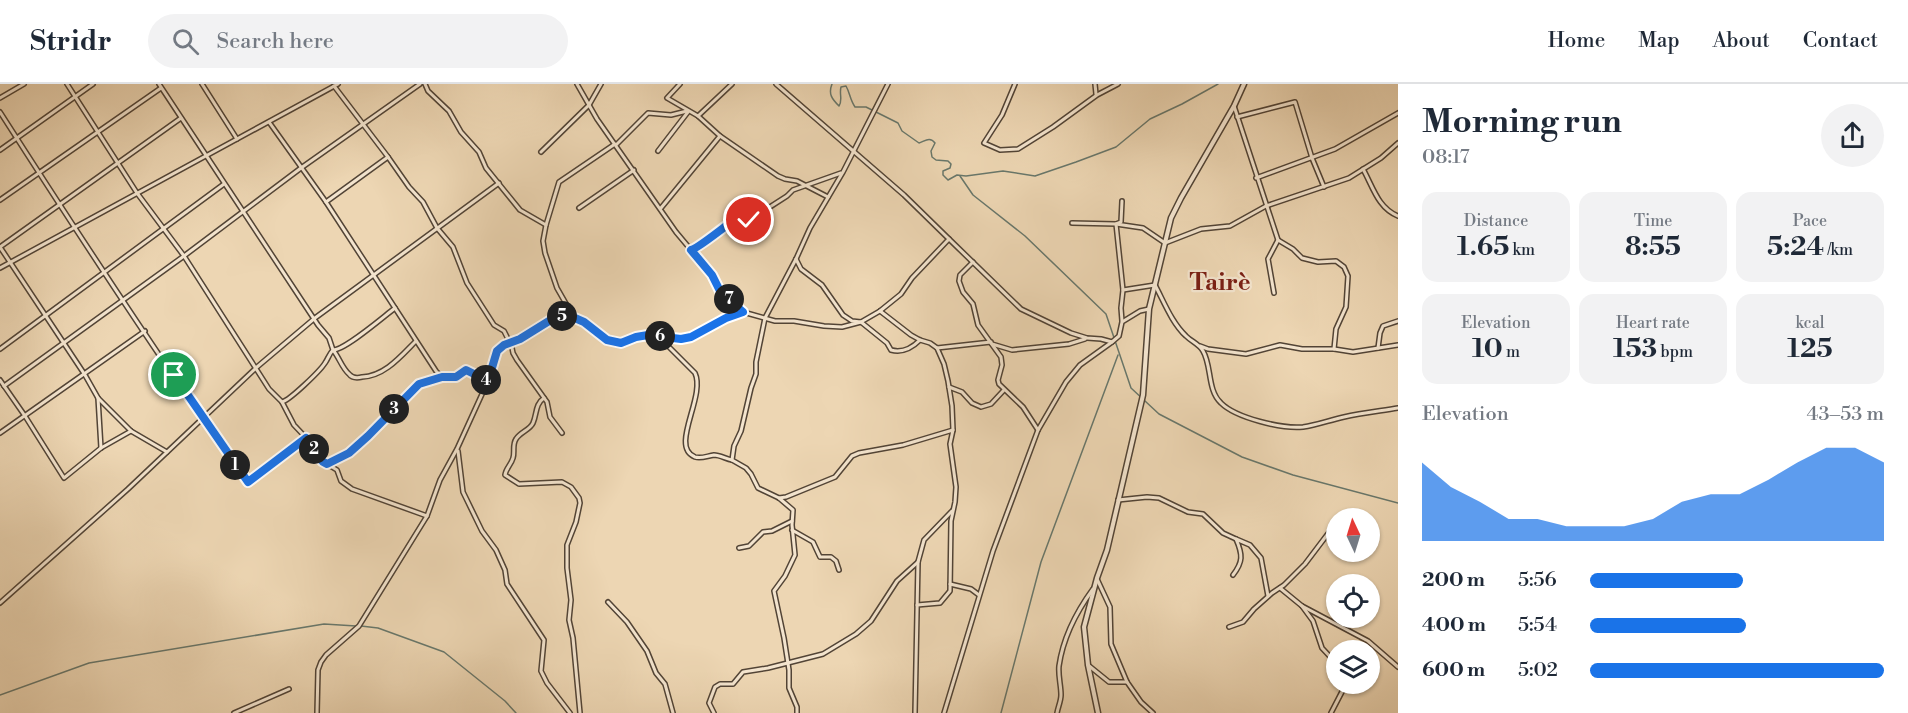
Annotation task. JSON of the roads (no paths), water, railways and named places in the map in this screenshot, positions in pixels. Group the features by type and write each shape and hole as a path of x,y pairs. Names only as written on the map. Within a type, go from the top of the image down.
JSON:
{"street":[{"path":"0,98 24,84"},
{"path":"68,84 137,193 184,256 269,389 282,402 294,425 311,443 321,462 337,470 341,481 352,489 427,516"},
{"path":"0,150 93,84"},
{"path":"201,84 237,139"},
{"path":"4,386 301,168 420,84"},
{"path":"425,84 428,91 449,111 461,132 479,152 486,168 520,210 546,225"},
{"path":"577,84 597,119 691,250 712,275 721,293 743,312 775,321 794,321 824,326 842,327 861,322 880,311 901,294 912,278 949,239"},
{"path":"541,152 589,105 601,84"},
{"path":"680,84 667,98 698,116 720,136 778,176 797,180 828,197"},
{"path":"698,116 732,84"},
{"path":"776,84 904,195 1021,309 1087,339"},
{"path":"732,460 734,446 741,431 756,374 756,362 765,318 810,228 843,172 888,84"},
{"path":"1015,84 1002,115 984,143 1000,150 1018,149 1053,127 1096,95 1118,84"},
{"path":"1095,84 1096,95"},
{"path":"1098,713 1088,665 1084,627 1107,550 1143,395 1149,309 1171,218 1244,84"},
{"path":"0,268 336,85 409,187 423,202 437,228 453,247 467,283 494,325 504,331 511,343 513,353 544,398 550,410 550,417 562,434"},
{"path":"0,200 160,86 329,338 333,350 349,374 354,377 367,377 382,372 417,340"},
{"path":"1237,117 1294,102 1324,187"},
{"path":"1234,106 1278,240 1302,258 1318,262 1336,261 1344,267 1348,276 1346,307 1336,329 1334,349"},
{"path":"568,315 569,309 557,288 543,241 559,182 616,145 648,112 671,115 689,111"},
{"path":"658,151 689,111"},
{"path":"0,112 104,273 202,419 248,482 306,438"},
{"path":"1256,178 1335,149 1398,113"},
{"path":"167,452 130,431 98,398 64,342 0,247 181,118"},
{"path":"269,122 326,202 442,377"},
{"path":"661,208 720,136"},
{"path":"1165,243 1201,229 1230,226 1266,206 1350,178 1381,158 1398,143"},
{"path":"326,202 388,157"},
{"path":"1364,169 1380,204 1390,213 1398,216"},
{"path":"579,208 634,170"},
{"path":"691,250 696,249 735,219 745,223 793,190 843,172"},
{"path":"0,603 257,367 315,318 499,183"},
{"path":"0,349 224,184"},
{"path":"1116,224 1121,222 1122,201"},
{"path":"1072,223 1116,224 1143,228 1165,243"},
{"path":"944,713 993,551 1038,430 1066,382 1080,365 1119,336 1123,290 1116,224"},
{"path":"1274,293 1268,259 1278,240"},
{"path":"796,259 801,269 822,285 843,315 852,321 861,322 887,343 891,350 900,351 920,340"},
{"path":"973,262 960,275 959,280 963,292 973,304 978,325 1001,357 1002,365 998,380 1000,387 1023,407 1038,430"},
{"path":"1123,290 1155,285"},
{"path":"1155,285 1186,336 1208,349 1246,354 1280,345 1302,349 1334,349 1353,352 1398,345"},
{"path":"333,350 351,343 395,308"},
{"path":"1122,322 1140,311 1149,309"},
{"path":"880,311 920,340 937,348 944,364 952,405 953,430 950,444 956,487 951,521 950,591 940,603 917,605"},
{"path":"317,713 318,670 321,662 359,626 427,516 440,480 488,381 497,351 557,316 568,315 584,322 607,340 621,343 636,337 656,335 681,339 691,337 726,318 743,312"},
{"path":"1378,348 1383,326 1398,321"},
{"path":"0,433 145,331"},
{"path":"656,335 695,373 697,378 697,396 685,435 686,450 700,458 715,455 732,460 752,474 758,488 779,498 793,510 792,530 795,555 785,576 774,591 788,662 789,688 797,707 797,713"},
{"path":"937,348 991,343 1012,350 1069,344 1087,339 1112,342"},
{"path":"1198,345 1204,353 1219,402 1247,418 1290,427 1304,427 1344,417 1398,408"},
{"path":"282,402 288,401 296,394 325,364 333,350"},
{"path":"327,464 349,453 419,384 442,377 456,377 466,370 488,381"},
{"path":"0,380 64,478 101,448 130,431"},
{"path":"949,387 962,392 972,403 981,407 991,404 1004,390"},
{"path":"98,398 101,448"},
{"path":"544,398 540,401 531,426 516,439 513,446 513,458 505,475 519,484 562,482 571,486 579,498 576,522 567,545 567,568 571,600 569,620 573,638 580,713"},
{"path":"779,498 835,477 852,456 859,453 903,445 953,430"},
{"path":"457,449 463,492 482,531 496,550 505,570 507,584 544,640 541,671 547,683 570,713"},
{"path":"1118,500 1159,498 1188,512 1203,514 1223,533 1250,545 1260,558 1268,596"},
{"path":"915,713 918,562 924,540 953,510"},
{"path":"739,548 749,546 763,532 772,531 792,521"},
{"path":"792,530 813,542 820,557 831,557 836,561 839,570"},
{"path":"1229,627 1243,622 1268,596 1280,588 1305,564 1326,536"},
{"path":"1233,575 1241,564 1242,555 1236,539"},
{"path":"714,713 709,703 715,687 720,684 733,684 743,672 823,654 856,634 872,621 897,581 918,562"},
{"path":"1097,578 1110,607 1111,644 1127,682 1141,702 1153,713"},
{"path":"950,584 971,589 980,595"},
{"path":"1057,713 1061,697 1060,664 1070,628 1083,603 1095,587"},
{"path":"1280,588 1302,606 1368,641 1398,667"},
{"path":"608,602 627,622 647,651 656,673 665,684 673,713"},
{"path":"1302,606 1313,621 1322,648 1326,652"},
{"path":"1088,665 1109,682 1127,682"},
{"path":"234,713 289,689"},
{"path":"1331,713 1341,694"}],"waterway":[{"path":"832,84 831,96 839,106 841,87 846,86 855,107 866,107 898,123 902,131 919,143 927,140 933,141 935,143 931,151 932,157 951,164 950,168 943,171 943,175 948,180 957,175 1003,171 1035,176 1076,162 1116,147 1150,119 1218,84"},
{"path":"960,176 973,195 1025,236 1106,314 1131,388 1159,414 1242,457 1293,475 1398,503"},
{"path":"1001,713 1041,562 1118,355"},
{"path":"0,695 89,663 324,624 356,626"},
{"path":"361,626 378,628 444,652 505,701 516,713"}],"district":[{"name":"Tairè","path":"1220,282"}]}
